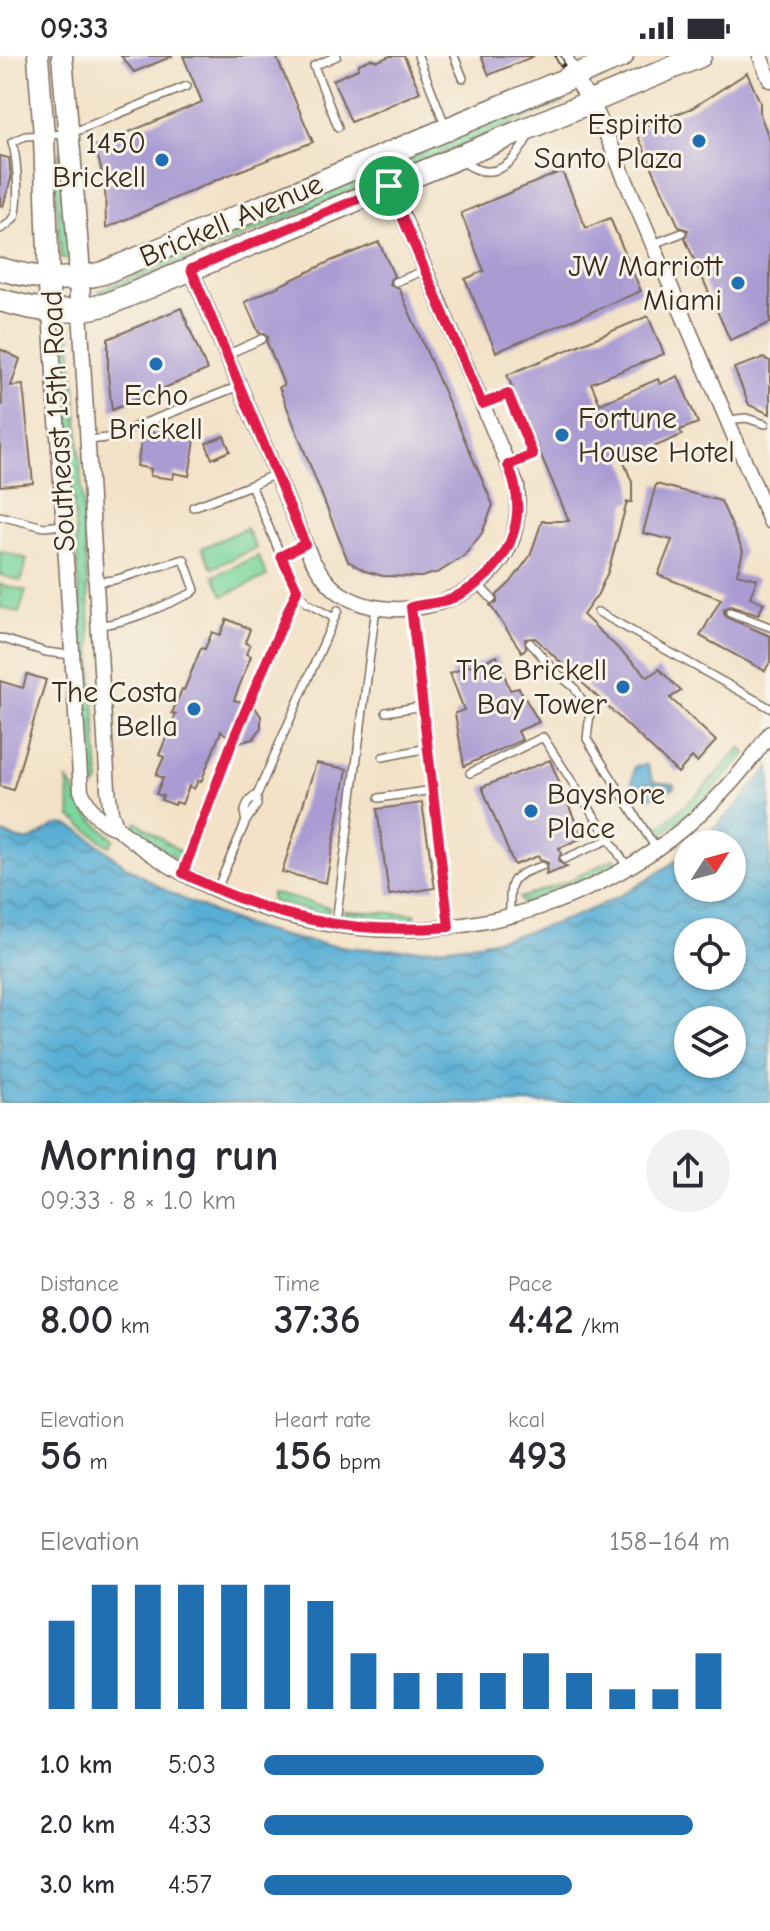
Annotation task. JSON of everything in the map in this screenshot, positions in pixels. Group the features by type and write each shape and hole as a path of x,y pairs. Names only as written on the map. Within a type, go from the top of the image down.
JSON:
{"main road":[{"name":"Brickell Avenue","path":"0,269 50,280 103,273 447,129 570,66 622,56"},
{"name":"Brickell Avenue","path":"0,300 50,312 108,304 700,56"}],"street":[{"name":"Southeast 15th Road","path":"38,56 50,312 80,781 84,797 94,813 108,826 117,828"},
{"name":"Southeast 15th Road","path":"62,56 79,278 108,783 110,806 117,828"},
{"path":"760,56 770,80"},
{"path":"570,66 598,115 727,420 766,501 770,521"},
{"path":"191,269 305,544 325,580 344,596 376,607 396,610 451,599 477,583 500,563 514,535 519,511 517,486 378,158"},
{"path":"117,828 183,873 217,890 273,911 335,925 402,930 449,927 531,912 576,895 628,868 657,849 711,804 770,733"},
{"path":"80,781 94,793 108,783"}],"lane":[{"path":"337,56 314,66 338,127"},
{"path":"418,56 447,129"},
{"path":"454,56 463,78"},
{"path":"0,229 15,215 17,206 17,155 12,142 25,136 69,134 187,86"},
{"path":"653,244 682,233"},
{"path":"396,282 425,270"},
{"path":"226,355 262,339"},
{"path":"88,440 107,438 239,386"},
{"path":"482,404 508,394 533,455 508,465"},
{"path":"727,420 746,418 765,424"},
{"path":"193,507 275,474"},
{"path":"217,890 246,821 244,815 249,801 257,795 336,614 307,603 297,590 251,485"},
{"path":"0,516 44,527 63,525"},
{"path":"281,556 305,544"},
{"path":"97,582 114,580 184,559 195,590 138,616 100,625"},
{"path":"477,583 492,599"},
{"path":"183,873 233,740 297,590"},
{"path":"335,925 376,607"},
{"path":"411,607 449,927"},
{"path":"598,612 770,708"},
{"path":"730,612 770,627"},
{"path":"0,638 46,652 73,655"},
{"path":"530,643 574,687 590,713 587,739 657,849"},
{"path":"386,712 423,706"},
{"path":"470,773 543,737 628,868"},
{"path":"383,757 428,748"},
{"path":"379,798 433,790"},
{"path":"564,859 610,839"},
{"path":"510,916 509,887 513,880 542,866"}],"green space":[{"path":"559,92 564,102 408,168 406,165 408,159 529,108"},
{"path":"61,150 71,259 61,259 54,166"},
{"path":"368,173 374,182 104,294 99,291 159,266 192,242"},
{"path":"70,330 99,782 96,787 91,783 64,346 60,331"},
{"path":"246,528 256,548 212,568 202,548"},
{"path":"0,551 27,559 21,581 0,575"},
{"path":"258,556 267,576 223,596 214,576"},
{"path":"0,584 26,591 19,613 0,607"},
{"path":"741,747 746,754 700,803 660,836 655,831 699,793"},
{"path":"67,780 87,814 114,839 109,846 71,817"},
{"path":"137,822 184,854 178,860 132,828"},
{"path":"615,858 616,865 576,885 523,904 519,898 566,882"},
{"path":"271,893 330,908 326,915 271,901"},
{"path":"344,911 415,914 416,921 346,918"}],"water":[{"path":"646,764 654,782 674,784 674,788 649,798 632,786 634,766"},
{"path":"770,767 770,1103 0,1103 0,832 29,840 56,825 67,825 82,832 144,878 201,907 261,930 324,944 388,950 452,946 516,935 577,915 635,887 674,861 674,902 746,902 746,830 712,830"}],"building":[{"path":"121,56 173,56 134,72"},
{"path":"183,56 276,56 313,142 106,228 105,184 95,146 202,102"},
{"path":"390,56 404,56 420,92 351,122 333,80 358,69 359,64"},
{"path":"481,56 534,56 489,75"},
{"path":"747,73 760,102 760,114 770,141 770,323 730,340 685,239 688,230 679,227 635,130 692,108"},
{"path":"0,156 9,158 11,179 3,206 0,205"},
{"path":"562,171 586,228 610,218 641,291 496,352 465,279 484,271 461,213"},
{"path":"379,242 394,276 390,285 399,288 493,505 482,533 464,556 439,572 421,577 383,576 365,571 348,561 279,387 284,385 267,343 268,337 265,333 259,333 245,302"},
{"name":"Echo Brickell","path":"181,308 207,370 112,410 108,339"},
{"path":"648,316 664,354 591,383 600,404 658,379 660,384 678,376 698,423 680,430 682,435 623,460 632,482 632,502 627,502 608,572 598,594 583,615 648,677 659,669 681,691 670,698 716,741 697,762 692,757 678,773 535,638 525,639 526,648 522,652 490,605 497,603 497,595 530,556 542,521 569,521 507,375"},
{"path":"0,349 20,359 11,386 23,385 33,483 0,486"},
{"path":"763,358 770,361 770,414 749,405 734,368"},
{"path":"143,431 195,440 189,476 174,473 173,479 150,476 151,469 137,466"},
{"path":"224,436 230,451 212,459 206,443"},
{"path":"656,484 721,501 743,551 737,574 757,579 750,597 764,603 758,615 730,606 724,609 724,614 770,636 770,662 765,671 700,636 721,599 658,575 672,540 643,533"},
{"name":"The Costa Bella","path":"227,619 250,629 245,643 250,645 246,654 251,656 234,700 242,702 228,736 221,731 201,782 198,781 194,789 189,786 182,804 176,802 175,805 161,800 163,796 156,794 163,778 156,775 164,757 159,755 176,714 172,713 201,648 205,649 212,632 220,635"},
{"path":"497,656 510,690 519,688 539,722 518,731 522,740 464,766 455,713 464,710 450,673"},
{"name":"The Costa Bella","path":"27,674 46,680 13,790 0,786 0,681 23,688"},
{"path":"254,706 261,716 261,728 253,739 239,742"},
{"name":"Bayshore Place","path":"550,760 582,838 559,848 558,861 567,867 546,875 548,863 538,856 514,865 482,787"},
{"path":"316,763 347,769 326,883 282,872"},
{"path":"422,803 435,888 389,895 377,809"}],"railway":[{"path":"558,56 562,64"}],"place":[{"name":"Espirito Santo Plaza","path":"699,141"},
{"name":"1450 Brickell","path":"162,160"},
{"name":"JW Marriott Miami","path":"738,283"},
{"name":"Echo Brickell","path":"156,364"},
{"name":"Fortune House Hotel","path":"562,435"},
{"name":"The Brickell Bay Tower","path":"623,687"},
{"name":"The Costa Bella","path":"194,709"},
{"name":"Bayshore Place","path":"531,811"}],"route":[{"path":"389,186 482,404 508,394 533,455 508,465 517,486 519,511 514,535 500,563 477,583 451,599 411,607 449,927 402,930 300,919 217,890 183,873 233,740 297,590 281,556 305,544 191,269 389,186"}]}
